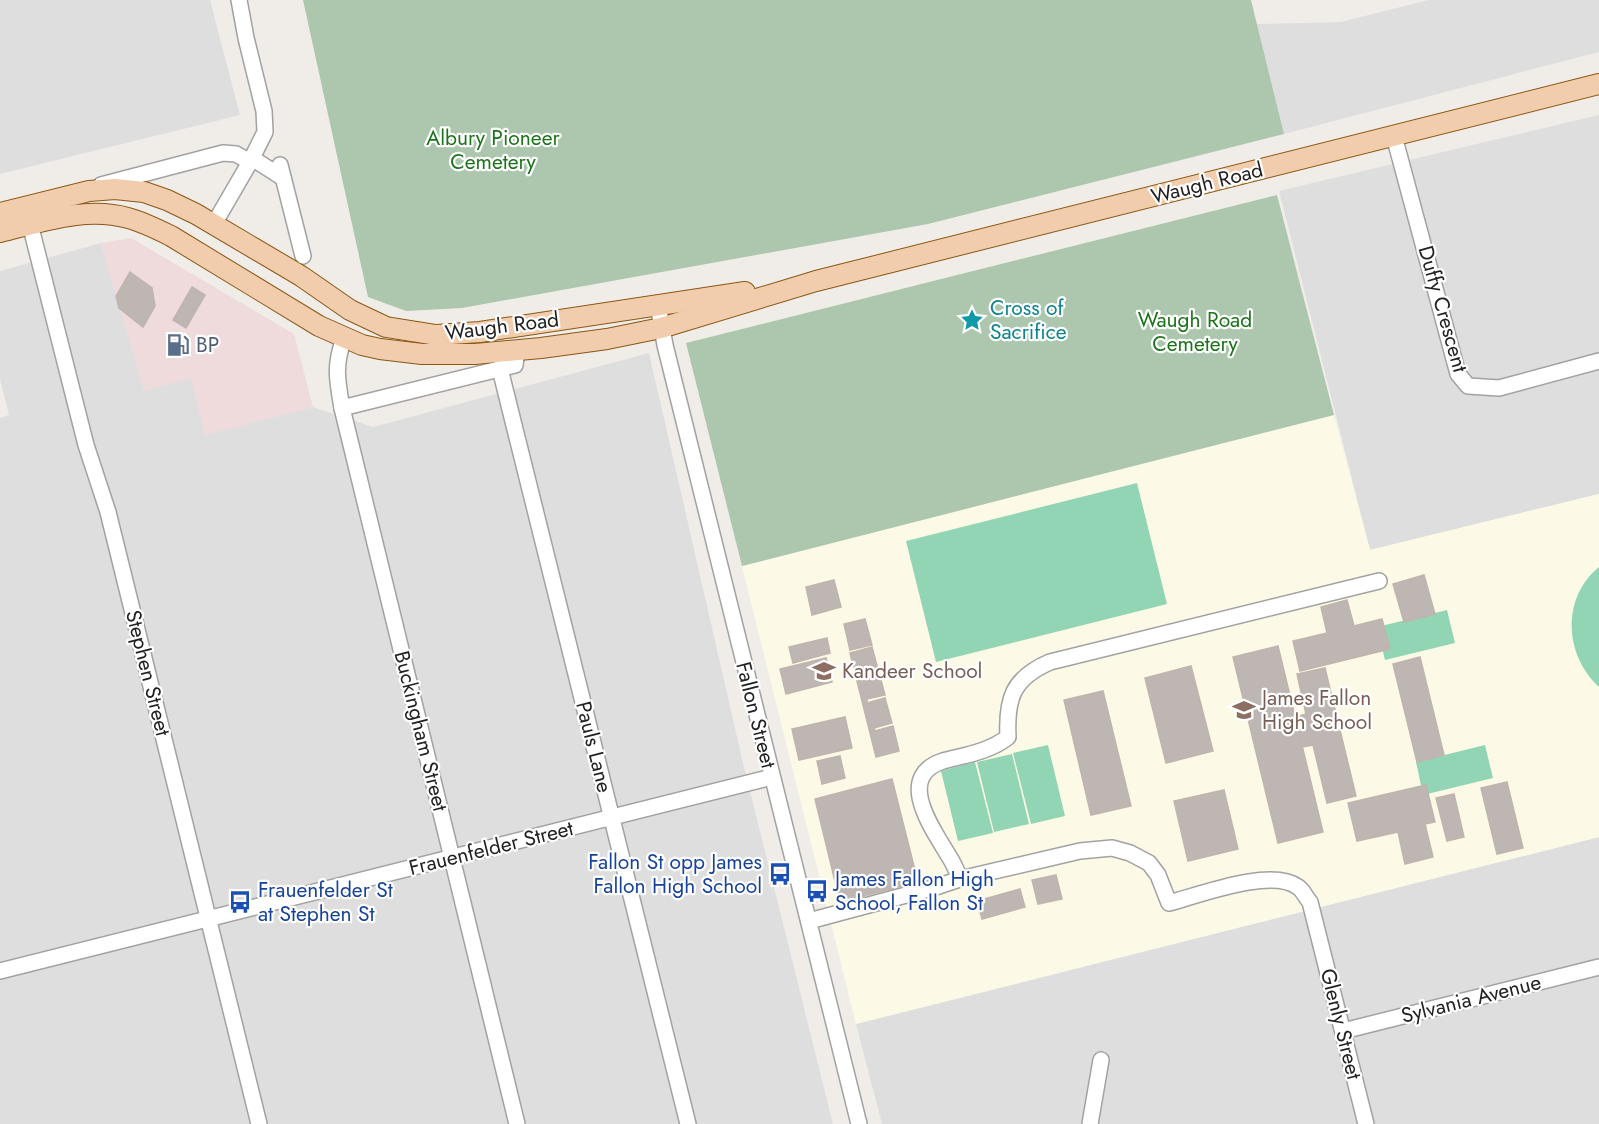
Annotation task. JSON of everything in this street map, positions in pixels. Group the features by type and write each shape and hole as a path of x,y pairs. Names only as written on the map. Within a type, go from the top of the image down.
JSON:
{"main road":[{"name":"Waugh Road","path":"0,232 70,216 107,214 146,224 198,252 319,326 344,338 380,349 422,354 475,354 607,339 662,328 816,281 1599,84"},
{"name":"Waugh Road","path":"0,213 78,192 115,189 144,192 175,203 214,224 301,276 350,310 386,327 436,335 480,332 816,281"},
{"path":"198,252 214,224"}],"street":[{"path":"232,0 246,38"},
{"path":"214,224 263,137 265,122 239,0"},
{"name":"Duffy Crescent","path":"1394,136 1458,374 1468,387 1499,388 1599,361"},
{"path":"78,192 141,173 223,153 236,154 281,171 303,256"},
{"name":"Stephen Street","path":"30,224 86,445 108,512 259,1124"},
{"name":"Fallon Street","path":"658,305 859,1124"},
{"name":"Buckingham Street","path":"344,338 337,357 336,375 342,408 517,1124"},
{"name":"Waugh Road","path":"342,408 515,365 517,350"},
{"name":"Pauls Lane","path":"500,369 688,1124"},
{"path":"809,921 960,879 920,806 919,792 922,777 930,767 940,762 997,746 1008,738 1007,722 1011,700 1018,683 1031,670 1050,662 1379,581"},
{"name":"Frauenfelder Street","path":"0,972 772,777"},
{"name":"Glenly Street","path":"960,879 1080,851 1112,848 1130,853 1149,863 1158,875 1169,903 1247,882 1276,879 1298,887 1310,902 1366,1124"},
{"name":"Sylvania Avenue","path":"1343,1031 1599,967"},
{"path":"1090,1124 1101,1060"}],"shaded area":[{"path":"0,0 210,0 240,115 0,174"},
{"path":"1429,0 1599,0 1599,52 1284,134 1257,24 1341,22"},
{"path":"1599,115 1599,494 1370,550 1279,191"},
{"path":"131,238 294,334 313,407 205,435 191,378 144,391 101,243"},
{"path":"101,243 144,390 191,377 205,434 313,407 373,427 649,353 743,763 833,1124 0,1124 0,418 9,415 0,379 0,271"},
{"name":"James Fallon High School","path":"1334,415 1370,550 1599,494 1599,837 856,1024 742,566"},
{"path":"1599,837 1599,1124 882,1124 856,1024"}],"green space":[{"name":"Albury Pioneer Cemetery","path":"303,0 1251,0 1284,134 928,224 462,308 406,311 368,297"},
{"name":"Waugh Road Cemetery","path":"1277,195 1334,415 742,566 686,343"},
{"path":"1137,483 1167,604 936,662 906,541"},
{"path":"1599,567 1599,687 1587,674 1579,659 1572,627 1573,610 1578,594"},
{"path":"1447,610 1455,643 1385,660 1377,627"},
{"path":"1048,745 1065,816 1031,824 1013,753"},
{"path":"1485,745 1493,778 1423,795 1416,762"},
{"path":"1012,754 1029,824 994,832 977,762"},
{"path":"975,762 993,833 958,841 941,771"}],"building":[{"path":"130,272 152,288 155,306 143,327 119,308 116,296"},
{"path":"192,287 205,295 186,328 173,320"},
{"path":"1424,575 1435,614 1404,622 1393,584"},
{"path":"834,580 841,607 812,615 806,587"},
{"path":"1347,600 1354,626 1382,619 1390,649 1300,671 1293,641 1327,633 1321,607"},
{"path":"865,619 872,645 850,650 844,624"},
{"path":"827,638 830,653 793,663 789,647"},
{"path":"1278,646 1323,832 1278,843 1233,657"},
{"path":"872,647 885,695 867,699 867,703 885,698 892,723 874,728 875,731 893,726 899,751 876,757 850,653"},
{"path":"1420,657 1444,755 1417,762 1393,664"},
{"path":"826,658 832,682 786,694 780,669"},
{"path":"1191,666 1213,751 1166,763 1145,678"},
{"path":"1325,668 1356,796 1327,803 1313,745 1303,747 1295,717 1306,714 1297,674"},
{"path":"1103,691 1131,806 1091,815 1064,700"},
{"path":"845,717 852,748 799,760 792,729"},
{"path":"840,756 845,778 822,784 817,761"},
{"path":"892,779 918,882 840,902 815,799"},
{"path":"1507,782 1523,848 1497,854 1481,788"},
{"path":"1426,785 1435,822 1425,824 1433,857 1405,864 1398,832 1357,841 1348,803"},
{"path":"1224,790 1238,849 1188,861 1174,801"},
{"path":"1454,794 1464,837 1447,841 1436,798"},
{"path":"1056,875 1062,899 1038,904 1032,880"},
{"path":"1020,889 1025,907 982,919 977,901"}],"place":[{"name":"Cross of Sacrifice","path":"972,320"},
{"name":"BP","path":"178,345"},
{"name":"Kandeer School","path":"824,671"},
{"name":"James Fallon High School","path":"1244,710"},
{"name":"Fallon St opp James Fallon High School","path":"780,874"},
{"name":"James Fallon High School, Fallon St","path":"817,891"},
{"name":"Frauenfelder St at Stephen St","path":"240,902"}]}
